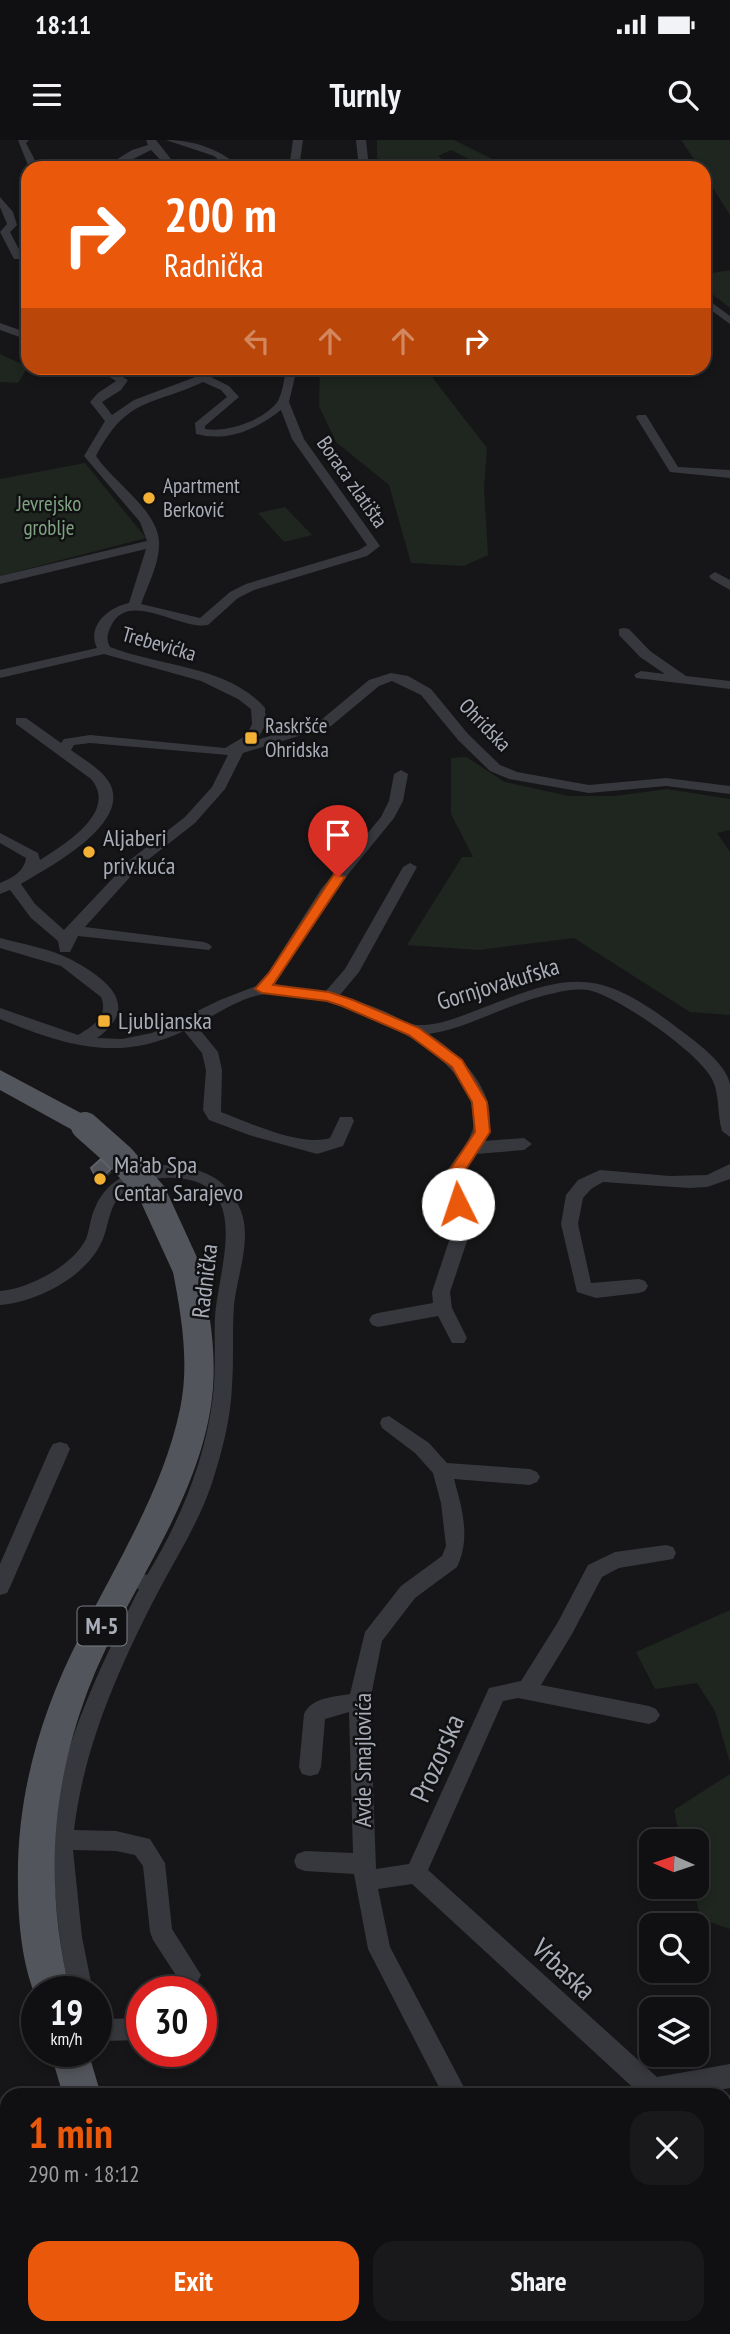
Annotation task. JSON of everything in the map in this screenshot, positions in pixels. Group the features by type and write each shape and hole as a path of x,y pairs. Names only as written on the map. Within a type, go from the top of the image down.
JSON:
{"main road":[{"name":"M-5","path":"0,1079 85,1126 121,1158 153,1195 186,1267 198,1333 195,1407 140,1581 72,1685 56,1726 44,1774 34,1861 36,1915 49,1976"},
{"path":"74,2067 80,2088"}],"street":[{"path":"24,140 21,142 30,161"},
{"path":"171,140 217,154 226,161"},
{"path":"295,161 298,140"},
{"path":"361,140 363,161"},
{"path":"120,161 152,143 167,161"},
{"path":"0,200 12,225"},
{"path":"0,227 21,224"},
{"path":"12,225 5,232 6,238 18,257"},
{"path":"711,306 730,321"},
{"path":"0,326 21,334"},
{"path":"110,421 96,402 100,396 116,390 122,380 113,375"},
{"path":"134,606 154,540 144,516 119,493 90,456 110,421 124,407 199,375"},
{"path":"207,375 233,397 199,425 201,432 218,435 242,430 265,418 283,401 290,375"},
{"name":"Boraca zlatišta","path":"283,401 298,439 374,546"},
{"path":"642,417 674,470 730,474"},
{"path":"0,580 141,545 153,545"},
{"name":"Trebevićka","path":"69,934 135,863 197,812 218,789 237,751 254,737 259,725 260,713 255,704 191,674 106,650 100,644 100,637 108,617 115,611 134,606 202,622 234,595 250,587 363,553 374,546"},
{"path":"715,576 730,586"},
{"path":"624,632 645,654 682,680"},
{"path":"0,674 106,650"},
{"path":"640,675 730,685"},
{"name":"Ohridska","path":"237,751 326,723 374,683 391,677 403,679 426,692 495,768 514,776 589,789 666,782 730,790"},
{"path":"13,883 90,830 104,816 108,802 105,788 96,776 22,721"},
{"path":"63,751 69,742 82,739 200,751 237,751"},
{"path":"0,1013 44,1031 79,1041 125,1045 153,1038 262,989 274,976 326,892 387,818 396,801 401,774"},
{"path":"0,837 33,856 32,866 13,883"},
{"path":"329,997 351,972 410,867"},
{"path":"13,883 25,905 39,920 69,934 204,947"},
{"path":"66,963 69,934"},
{"path":"0,943 66,963 108,994 112,1001 112,1010 102,1028 79,1041"},
{"name":"Gornjovakufska","path":"414,1031 456,1026 545,990 592,986 612,993 650,1016 718,1075 729,1128"},
{"name":"Gornjovakufska","path":"262,989 329,997 414,1031 457,1064 480,1102 482,1132 453,1177 463,1226 441,1292 443,1308"},
{"path":"186,1023 210,1052 214,1070 211,1110 215,1116 255,1131 317,1148 337,1142 345,1121"},
{"path":"474,1148 524,1144"},
{"name":"Radnička","path":"0,1298 24,1295 77,1260 93,1241 107,1200 123,1185 156,1170 182,1172 208,1180 223,1193 234,1216 235,1253 227,1287 223,1325 222,1389 203,1482 187,1525 140,1581"},
{"path":"639,1286 596,1291 583,1287 568,1223 573,1195 589,1180 600,1176 683,1182 716,1180 725,1177 730,1170"},
{"path":"378,1320 443,1308 458,1338"},
{"name":"Avde Smajlovića","path":"389,1423 422,1448 442,1470 451,1503 456,1546 450,1561 408,1592 372,1638 359,1701 365,1873 379,1949 452,2088"},
{"path":"0,1587 60,1449"},
{"path":"442,1470 530,1477"},
{"path":"526,1690 565,1628 595,1571 615,1560 666,1553"},
{"path":"77,1976 70,1950 61,1840 71,1786 85,1734 140,1581"},
{"name":"Prozorska","path":"416,1873 496,1694 509,1689 526,1690 649,1714"},
{"path":"310,1767 315,1714 324,1708 359,1701"},
{"path":"61,1840 116,1841 142,1846 154,1863 161,1932 189,1975"},
{"name":"Avde Smajlovića","path":"305,1861 365,1873"},
{"path":"365,1873 416,1873"},
{"name":"Vrbaska","path":"416,1873 649,2088"},
{"name":"Vrbaska","path":"676,2088 730,2076"}],"green space":[{"path":"377,140 454,140 496,161 473,161 451,150 438,156 445,161 385,161 377,158"},
{"path":"681,140 730,140 730,215 711,185 711,161 695,161"},
{"path":"730,270 730,308 711,293 713,273"},
{"path":"0,354 21,364 23,375 18,383 0,382"},
{"path":"320,375 432,375 487,448 484,489 488,555 464,566 411,563 389,485 336,442 319,406"},
{"name":"Jevrejsko groblje","path":"85,463 146,538 0,576 0,479"},
{"path":"285,507 312,535 284,542 258,513"},
{"path":"466,757 505,782 569,796 615,796 667,789 730,799 730,830 717,833 730,852 730,1015 690,1012 574,938 479,950 407,945 462,857 473,857 451,814 451,758"},
{"path":"730,1610 730,1763 715,1711 697,1683 655,1689 636,1652"},
{"path":"730,1774 730,1929 709,1922 709,1913 700,1913 696,1899 709,1899 709,1829 678,1829 674,1810"}],"building":[{"name":"Ma'ab Spa Centar Sarajevo","path":"101,1159 111,1169 98,1181 91,1168"}],"place":[{"name":"Apartment Berković","path":"149,498"},
{"name":"Raskršće Ohridska","path":"251,738"},
{"name":"Aljaberi priv.kuća","path":"89,852"},
{"name":"Ljubljanska","path":"104,1021"},
{"name":"Ma'ab Spa Centar Sarajevo","path":"100,1179"}],"route":[{"path":"338,877 274,976 262,989 305,993 348,1003 414,1031 457,1064 480,1102 482,1111 482,1132 453,1177 458,1204"}]}
